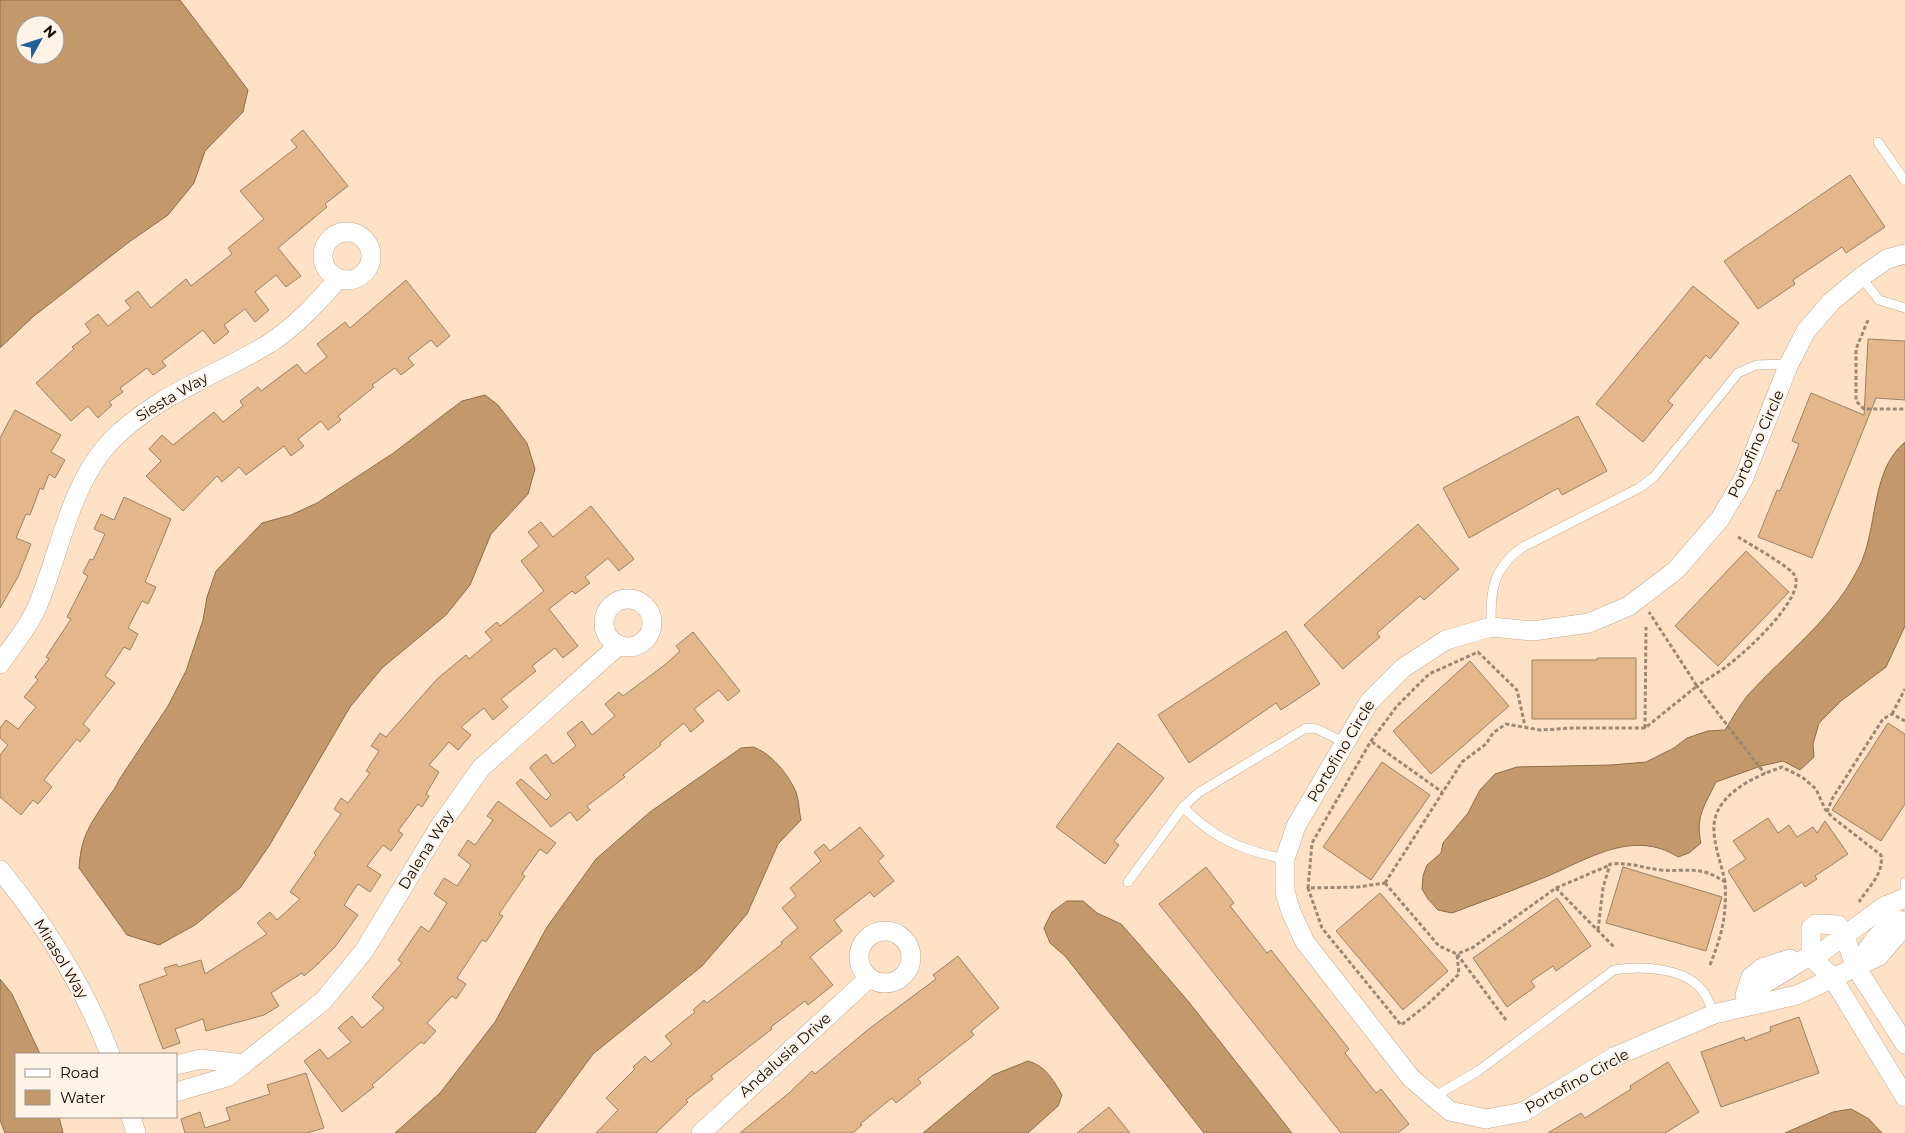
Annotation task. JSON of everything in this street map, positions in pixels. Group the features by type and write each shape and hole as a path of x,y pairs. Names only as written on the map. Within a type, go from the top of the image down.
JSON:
{"street":[{"name":"Portofino Circle","path":"1905,254 1887,259 1861,277 1831,302 1806,330 1789,364 1743,480 1720,519 1676,570 1629,606 1589,622 1533,631 1491,628 1446,640 1404,668 1369,702 1344,742 1296,826 1285,859 1285,892 1290,912 1305,942 1364,1021 1411,1078 1432,1098 1450,1111 1486,1119 1522,1112 1614,1057 1714,1014 1797,995 1878,956 1905,926"},
{"name":"Siesta Way","path":"0,664 37,608 84,480 109,444 134,419 176,392 270,343 304,318 338,279"},
{"name":"Dalena Way","path":"178,1091 227,1077 323,1002 364,950 440,826 481,768 619,645"},
{"name":"Mirasol Way","path":"0,870 27,904 56,946 93,1013 110,1053"},
{"path":"1737,1009 1747,991 1751,977 1762,968 1789,959 1808,958 1822,952 1885,906 1905,898"},
{"path":"1857,965 1871,942 1893,922 1905,918"},
{"path":"1808,958 1811,928 1816,924 1838,925 1845,936 1857,965 1905,1044"},
{"path":"1808,958 1832,977 1905,1097"},
{"name":"Andalusia Drive","path":"702,1133 869,978"},
{"path":"178,1065 202,1059 244,1064"},
{"path":"131,1118 136,1133"}],"lane":[{"path":"1878,142 1905,181"},
{"path":"1861,277 1879,300 1905,308"},
{"path":"1491,628 1491,594 1507,558 1523,547 1639,488 1654,477 1738,373 1756,365 1789,364"},
{"path":"1128,882 1183,807 1198,793 1306,728 1317,728 1344,742"},
{"path":"1183,807 1196,820 1234,846 1285,859"},
{"path":"1905,882 1905,894"},
{"path":"1432,1098 1478,1071 1614,970 1634,967 1658,969 1689,979 1702,990 1714,1014"}],"path":[{"path":"1868,320 1856,349 1856,401 1864,409 1905,409"},
{"path":"1308,888 1358,887 1385,883 1462,762 1486,744 1494,733 1506,724 1540,730 1645,728 1697,686 1730,664 1750,647 1794,596 1798,584 1795,573 1738,537"},
{"path":"1649,612 1697,686 1764,772"},
{"path":"1645,728 1646,627"},
{"path":"1457,954 1459,974 1428,1004 1401,1025 1322,928 1308,888 1312,844 1371,742 1397,706 1429,674 1478,652 1517,690 1525,726"},
{"path":"1827,812 1832,799 1882,719 1892,714 1905,689"},
{"path":"1892,714 1905,721"},
{"path":"1371,742 1442,792"},
{"path":"1710,965 1723,930 1725,882 1714,833 1715,815 1729,794 1764,772 1782,767 1802,777 1816,789 1827,812 1881,855 1882,864 1879,876 1859,902"},
{"path":"1457,954 1472,948 1556,888 1610,864 1627,862 1661,870 1689,869 1712,873 1725,882"},
{"path":"1598,931 1603,888 1610,864"},
{"path":"1385,883 1439,946 1457,954 1506,1020"},
{"path":"1556,888 1615,948"}],"water":[{"path":"0,0 180,0 248,90 243,112 205,151 194,183 168,215 129,242 34,316 0,348"},
{"path":"485,395 498,405 527,443 535,469 528,494 491,534 470,585 446,615 382,668 350,707 269,846 240,888 195,925 159,945 127,935 79,868 82,847 91,824 168,706 186,671 203,620 207,597 216,571 262,523 291,515 317,503 392,454 462,401"},
{"path":"1905,442 1905,626 1886,667 1841,701 1819,723 1813,744 1814,757 1800,770 1783,761 1761,766 1716,782 1700,818 1699,834 1701,843 1689,853 1678,857 1662,849 1645,846 1612,849 1524,886 1452,913 1438,910 1422,889 1423,876 1427,865 1441,853 1443,843 1468,813 1480,790 1495,774 1517,767 1611,765 1646,762 1674,748 1687,738 1708,731 1725,730 1748,695 1822,620 1847,587 1865,554 1885,469 1894,454"},
{"path":"753,747 772,759 793,785 797,795 801,820 778,844 747,914 702,966 593,1054 535,1133 395,1133 440,1093 495,1022 547,927 596,859 650,812 741,748"},
{"path":"1067,901 1083,901 1097,913 1121,924 1188,1001 1292,1133 1204,1133 1065,956 1050,943 1044,928 1052,912"},
{"path":"0,979 12,994 40,1053 15,1053 15,1118 59,1118 63,1133 5,1133 0,1120"},
{"path":"1028,1061 1040,1066 1044,1070 1062,1095 1058,1106 1028,1133 923,1133 993,1075"},
{"path":"1851,1109 1869,1119 1882,1133 1785,1133 1833,1112"}],"building":[{"path":"303,130 348,186 325,204 327,207 278,248 301,276 286,287 276,275 255,292 269,310 255,322 245,309 224,325 229,332 214,344 203,330 162,361 166,366 153,375 147,368 120,388 123,392 109,402 112,405 98,418 88,406 71,421 36,383 74,349 72,347 91,332 85,324 98,314 108,326 131,308 125,301 138,291 151,308 186,279 191,286 232,254 228,248 264,219 240,191 297,147 291,140"},
{"path":"1850,175 1885,227 1846,253 1842,247 1793,280 1795,284 1758,309 1724,261"},
{"path":"406,280 450,336 437,347 431,340 408,358 414,365 401,375 395,368 372,385 374,387 338,416 341,420 328,430 321,421 298,439 304,446 291,456 284,446 246,475 239,467 222,482 217,476 183,511 146,476 161,461 149,449 162,435 173,445 214,412 223,422 243,406 240,401 258,387 261,391 297,364 305,374 327,357 317,344 345,322 350,328"},
{"path":"1693,286 1739,323 1710,359 1706,355 1668,401 1673,405 1643,442 1596,404"},
{"path":"1868,339 1905,341 1905,400 1876,398 1812,558 1758,537 1777,490 1780,491 1799,444 1792,441 1811,393 1864,415"},
{"path":"15,410 61,435 51,452 65,460 55,478 49,474 43,490 40,488 30,515 26,514 16,538 31,544 18,577 0,608 0,438"},
{"path":"1578,416 1607,471 1562,495 1558,488 1469,538 1443,488"},
{"path":"124,497 171,519 145,582 156,587 148,604 142,601 128,628 138,634 130,650 124,647 105,676 115,683 83,724 90,730 80,742 77,739 44,780 52,787 38,804 33,800 21,815 0,797 0,755 8,745 0,738 0,728 6,720 18,729 36,707 24,697 38,680 35,677 49,659 46,657 71,619 67,617 88,576 83,573 90,559 93,560 105,534 94,529 101,514 114,520"},
{"path":"591,506 634,559 619,571 608,558 585,577 590,583 575,594 572,591 549,609 578,646 563,658 555,648 532,666 536,671 501,699 508,707 493,720 484,708 461,727 471,735 458,750 449,742 429,765 439,772 426,794 429,796 422,807 418,804 398,831 403,834 391,851 383,845 367,866 381,875 370,892 358,884 344,905 358,915 335,947 319,963 304,976 302,973 271,993 279,1006 264,1015 206,1031 203,1019 175,1029 180,1043 163,1049 139,985 167,975 164,968 177,964 178,967 201,960 205,974 267,934 257,923 270,912 277,920 300,899 290,892 316,855 314,853 341,814 334,809 341,798 348,803 370,773 366,771 379,751 371,746 380,733 386,737 437,679 466,655 469,659 492,640 485,632 497,622 500,626 544,591 521,561 539,546 528,532 541,522 553,537"},
{"path":"1418,524 1459,569 1424,600 1420,596 1377,633 1380,637 1343,669 1304,625"},
{"path":"1746,551 1789,592 1718,666 1675,626"},
{"path":"1286,631 1320,684 1281,710 1276,703 1189,763 1158,715"},
{"path":"693,632 740,691 728,701 719,690 694,709 704,721 691,732 684,723 660,743 661,745 623,775 625,777 587,806 590,810 577,821 570,812 551,827 516,783 521,779 546,800 551,795 530,768 532,765 546,754 553,764 576,746 567,733 582,721 592,735 615,716 605,704 619,692 623,696 666,664 680,651 676,646"},
{"path":"1597,658 1636,658 1636,719 1532,719 1532,660 1597,660"},
{"path":"1470,661 1509,706 1431,774 1393,731"},
{"path":"1888,723 1905,734 1905,804 1881,841 1832,810"},
{"path":"1118,743 1164,778 1114,841 1119,845 1105,864 1056,827"},
{"path":"1382,762 1430,795 1371,880 1323,847"},
{"path":"498,801 556,843 547,854 540,849 522,874 525,876 499,914 503,916 486,942 482,940 457,978 466,984 456,999 452,996 427,1023 436,1031 424,1044 421,1042 372,1085 374,1087 342,1112 304,1061 320,1049 328,1059 351,1042 338,1028 352,1016 362,1028 384,1008 372,997 402,963 398,960 421,926 429,932 447,903 434,894 444,878 457,886 471,865 458,855 468,840 475,845 493,820 487,816"},
{"path":"1768,818 1778,833 1789,825 1797,837 1813,827 1817,833 1825,821 1848,854 1815,876 1817,879 1805,887 1802,882 1754,912 1728,871 1746,859 1733,841"},
{"path":"860,827 884,856 878,861 894,881 874,897 870,892 834,920 842,931 810,957 833,985 808,1005 805,1001 711,1076 713,1079 686,1100 688,1102 656,1133 596,1133 618,1110 606,1098 635,1069 633,1067 645,1056 651,1062 672,1044 665,1036 695,1012 693,1010 704,1000 707,1003 782,944 781,942 798,928 782,908 796,896 790,888 821,861 814,852 824,844 830,851"},
{"path":"1206,867 1234,903 1230,906 1267,953 1271,950 1349,1049 1345,1053 1376,1093 1381,1089 1409,1124 1398,1133 1341,1133 1159,904"},
{"path":"1623,867 1722,897 1706,951 1606,923"},
{"path":"1380,893 1448,971 1403,1010 1336,931"},
{"path":"1557,898 1591,946 1556,971 1553,966 1531,981 1535,987 1507,1007 1473,958"},
{"path":"958,956 999,1008 971,1031 974,1035 918,1079 921,1083 896,1103 892,1098 860,1124 862,1125 853,1133 740,1133 789,1093 812,1071 815,1074 870,1028 936,979 933,975"},
{"path":"1799,1017 1819,1073 1721,1107 1701,1052 1744,1037 1745,1041 1771,1031 1770,1027"},
{"path":"1668,1062 1699,1112 1665,1133 1548,1133 1581,1113 1585,1118 1631,1089 1630,1086"},
{"path":"306,1073 324,1128 307,1133 185,1133 181,1119 200,1112 205,1128 230,1120 226,1108 270,1094 267,1085"},
{"path":"1109,1107 1130,1133 1077,1133"}]}
